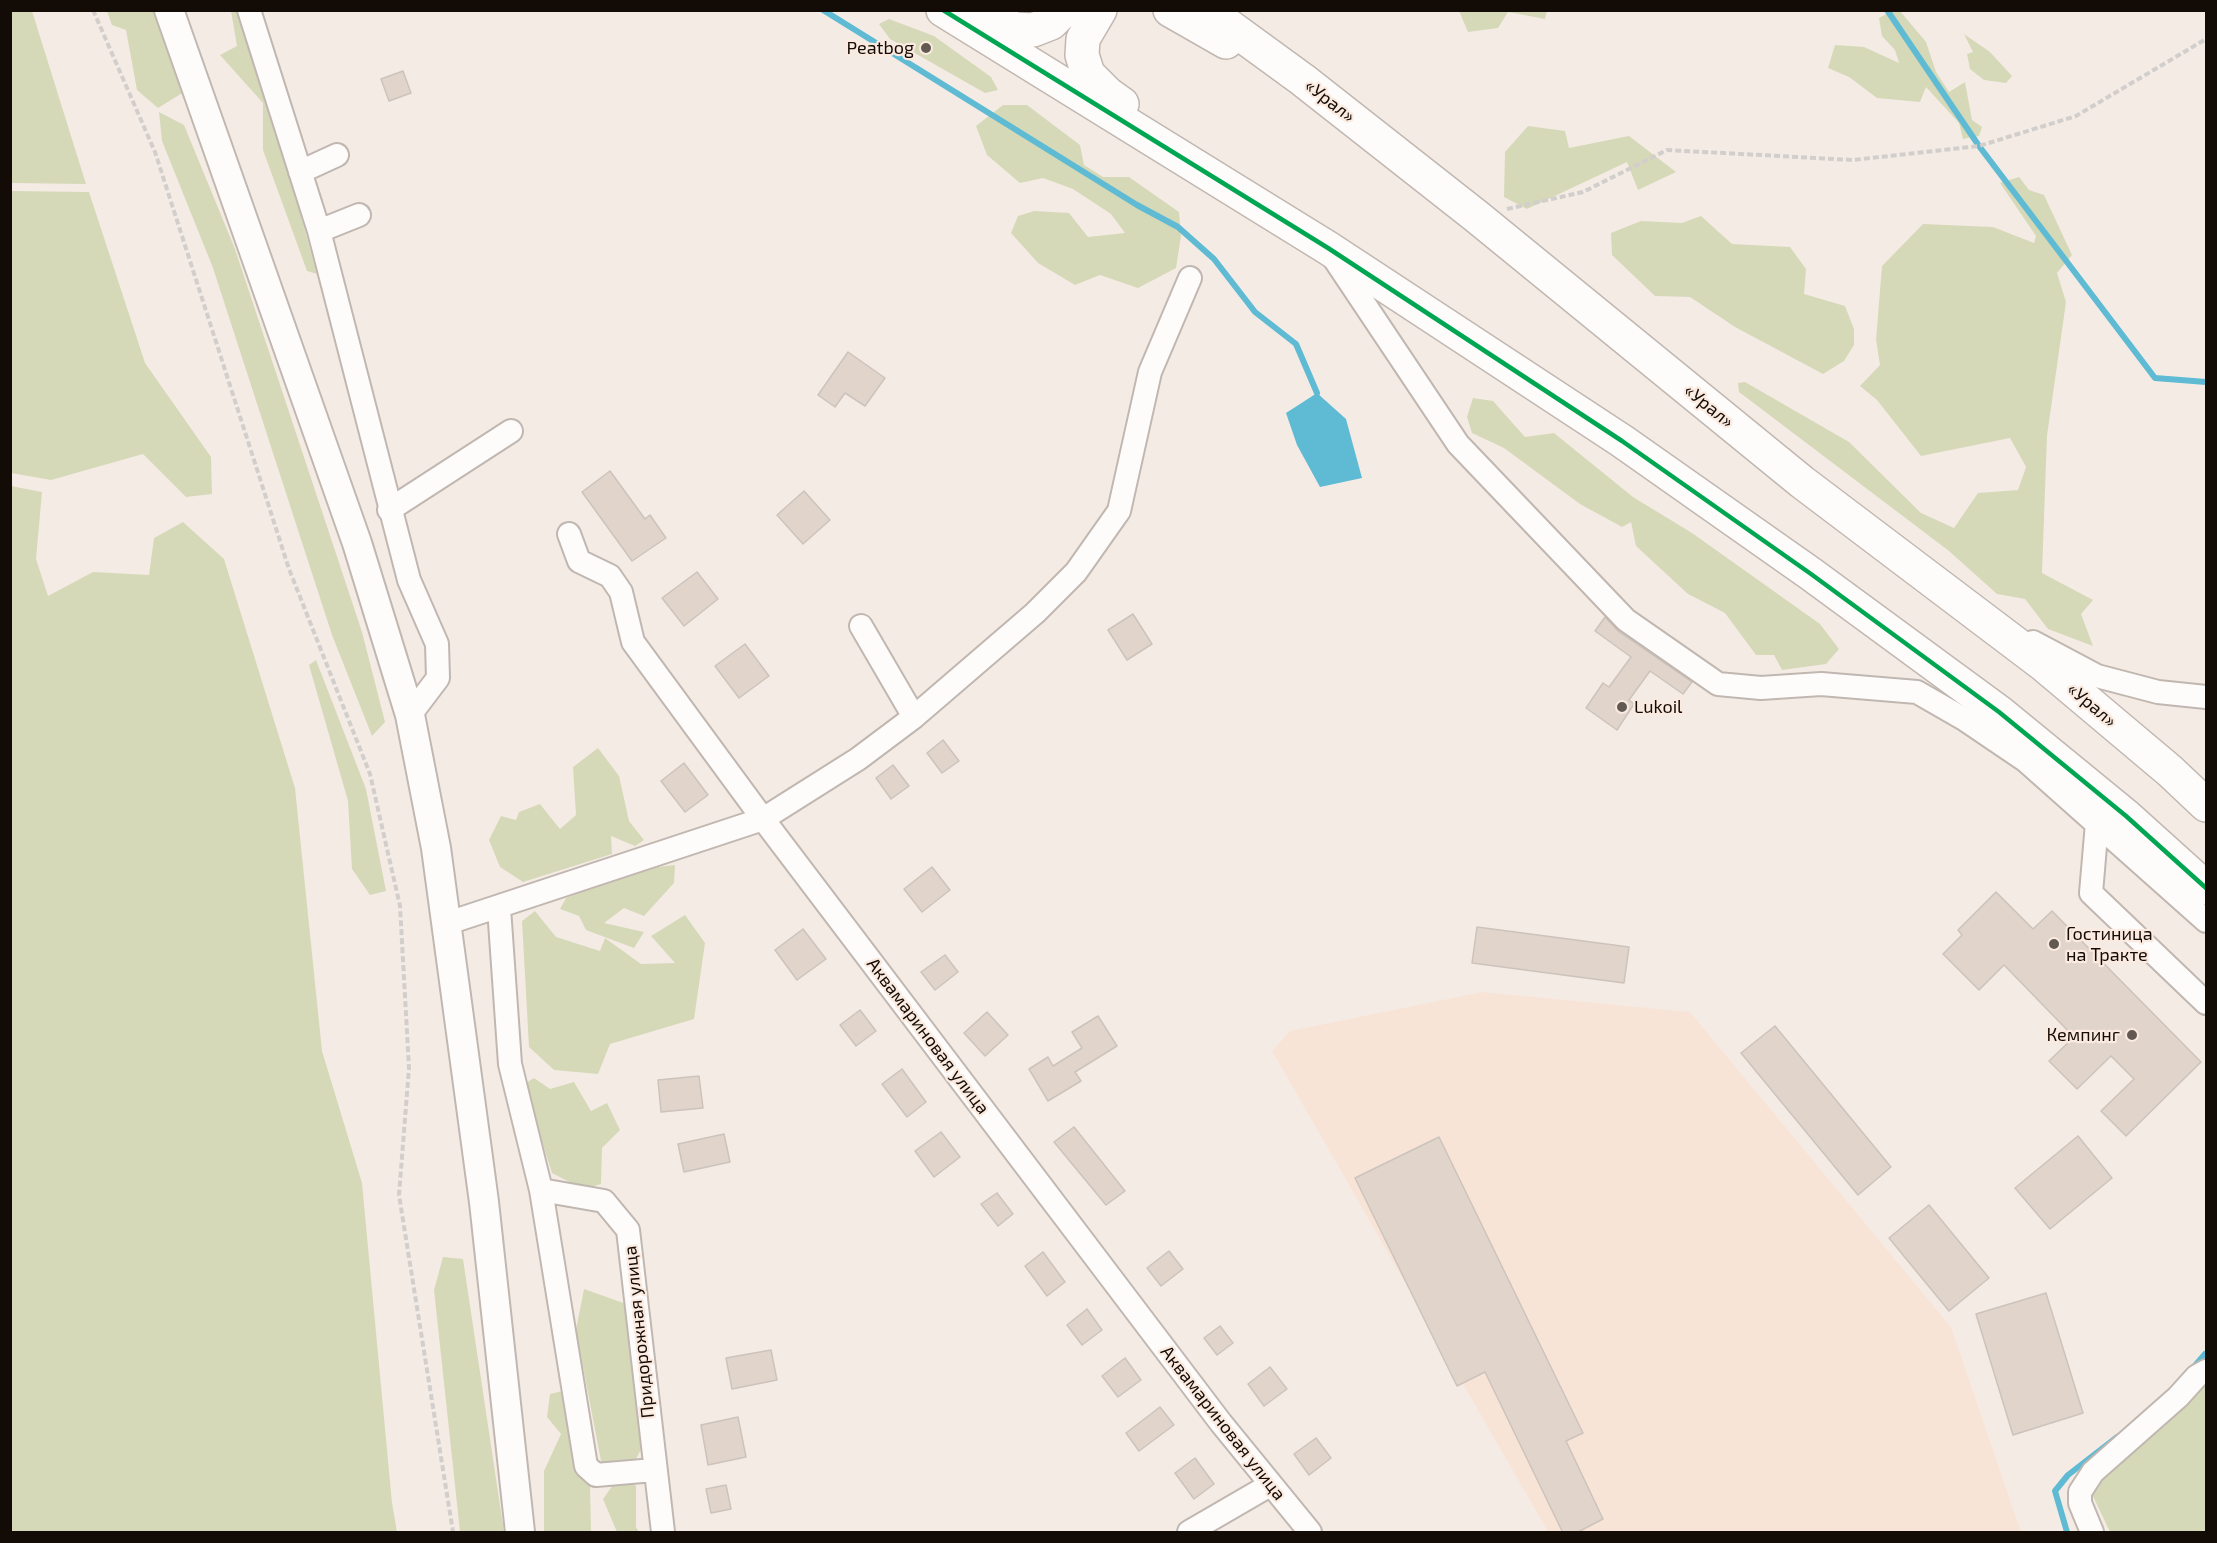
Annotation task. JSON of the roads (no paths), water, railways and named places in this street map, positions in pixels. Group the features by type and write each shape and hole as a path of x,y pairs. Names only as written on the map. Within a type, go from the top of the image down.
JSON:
{"highway":[{"path":"943,10 1240,196 1328,248 1622,441 1931,660 2126,816 2206,888"},
{"path":"976,10 1007,26 1033,30 1051,23 1064,10"},
{"path":"1100,10 1083,39 1082,55 1088,74 1107,94 1182,144 1240,196"},
{"path":"1170,10 1208,34 1303,80"},
{"name":"«Урал»","path":"1207,10 1303,80 1476,216 1802,482 2053,672 2170,771 2206,805"}],"main road":[{"path":"170,10 357,543 410,715 436,848 484,1203 520,1533"}],"street":[{"path":"249,10 319,231 409,580 437,644 438,678 410,715"},
{"path":"300,172 337,155"},
{"path":"319,231 359,215"},
{"path":"1328,248 1458,444 1626,620 1718,684 1761,688 1821,684 1917,692 1964,719 2026,761 2206,921"},
{"path":"445,924 763,819 858,759 914,717 1043,604 1076,572 1119,512 1150,372 1191,278"},
{"path":"390,510 511,431"},
{"name":"Аквамариновая улица","path":"569,534 579,561 610,576 621,592 633,642 763,819 1270,1485 1310,1533"},
{"path":"1977,613 2097,676 2158,692 2206,697"},
{"path":"861,626 914,717"},
{"path":"2097,823 2091,893 2206,1003"},
{"path":"499,908 510,1064 541,1190 586,1466 596,1475 654,1470"},
{"name":"Придорожная улица","path":"541,1190 604,1201 628,1230 663,1533"},
{"path":"2092,1533 2080,1503 2080,1492 2093,1472 2178,1397 2196,1376 2206,1371"},
{"path":"1189,1533 1270,1485"}],"water":[{"path":"1317,393 1346,419 1362,478 1320,487 1297,445 1286,413"}],"waterway":[{"path":"823,10 1137,205 1178,227 1214,259 1255,312 1296,344 1317,393"},
{"path":"1887,10 1979,146 2155,378 2206,382"},
{"path":"2193,1368 2205,1354"},
{"path":"2067,1532 2055,1491 2068,1475 2117,1437"}],"place":[{"name":"Peatbog","path":"926,48"},
{"name":"Lukoil","path":"1622,707"},
{"name":"Гостиница на Тракте","path":"2054,944"},
{"name":"Кемпинг","path":"2132,1035"}]}
